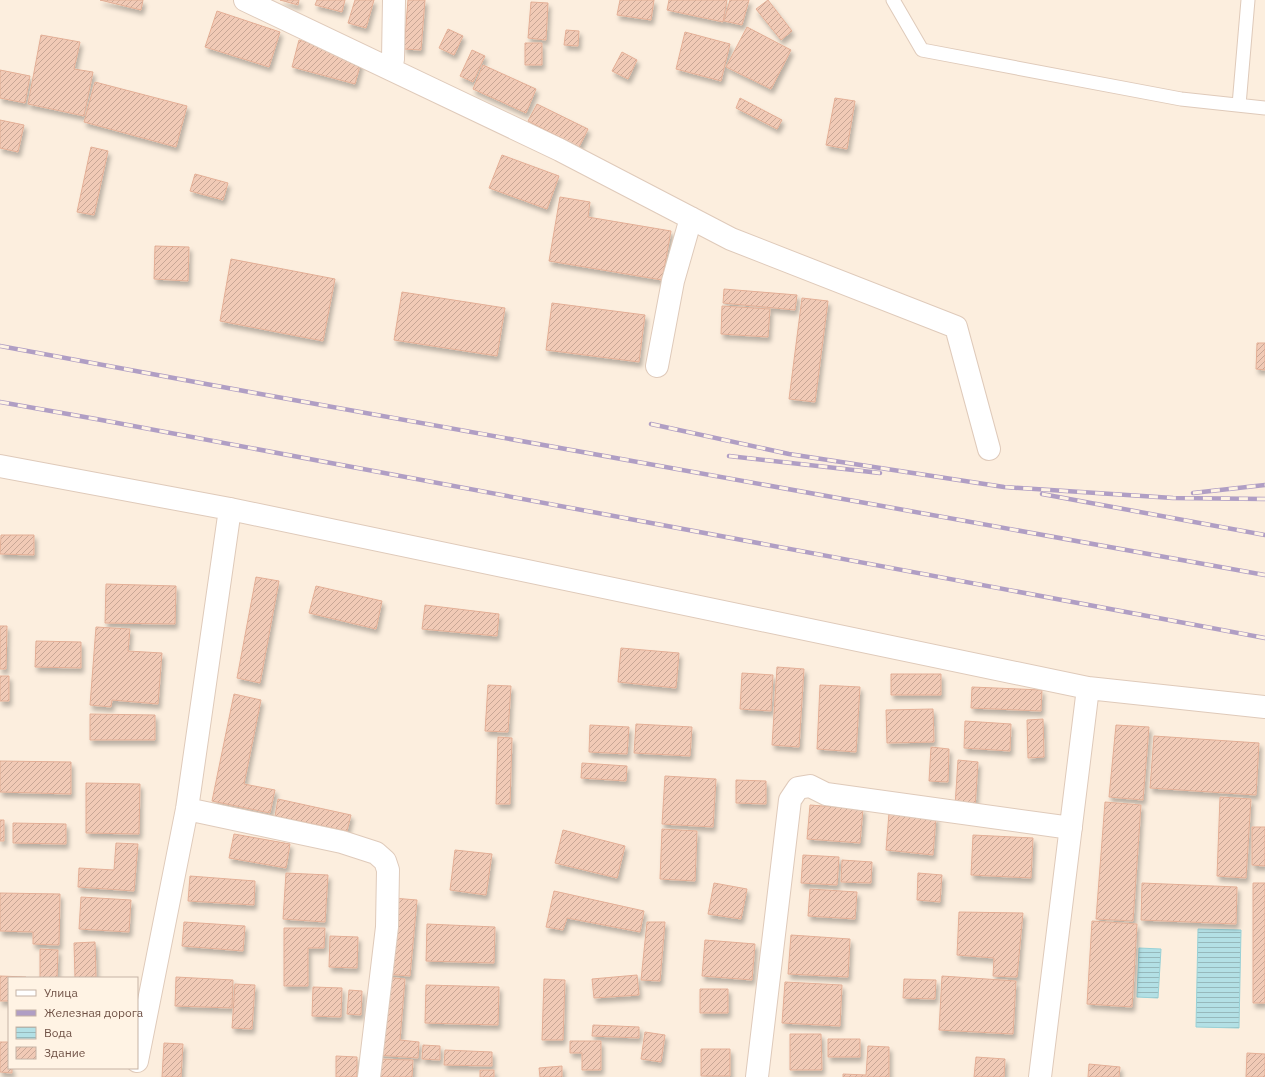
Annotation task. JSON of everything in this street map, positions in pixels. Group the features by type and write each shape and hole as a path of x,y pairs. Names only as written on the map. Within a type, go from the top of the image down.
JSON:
{"street":[{"path":"245,0 560,150 731,239 956,327 989,449"},
{"path":"391,69 393,59 394,0"},
{"path":"657,366 673,281 690,218"},
{"path":"0,466 230,509 1088,688 1265,706"},
{"path":"138,1056 187,809 230,509"},
{"path":"1040,1077 1088,688"},
{"path":"757,1077 790,800 798,788 810,786 826,794 1071,828"},
{"path":"187,809 342,842 376,853 385,861 388,870 386,927 368,1077"}],"lane":[{"path":"893,0 922,50 1181,98 1265,108"},
{"path":"1239,105 1248,0"}],"water":[{"path":"1198,929 1241,930 1239,1028 1196,1027"},
{"path":"1139,948 1161,949 1158,998 1137,997"}],"building":[{"path":"100,0 143,0 141,10"},
{"path":"280,0 299,0 298,5"},
{"path":"317,0 345,0 342,12 315,5"},
{"path":"355,0 374,0 366,28 348,23"},
{"path":"408,0 425,0 421,50 404,49"},
{"path":"620,0 654,0 651,20 617,15"},
{"path":"669,0 727,0 723,22 667,10"},
{"path":"730,0 749,0 742,25 724,21"},
{"path":"768,0 792,31 781,40 756,9"},
{"path":"531,2 548,3 546,40 528,38"},
{"path":"217,11 280,32 269,67 205,47"},
{"path":"747,27 791,50 771,89 726,67"},
{"path":"448,29 463,36 454,55 439,48"},
{"path":"566,30 579,31 578,46 564,45"},
{"path":"685,32 730,44 721,81 676,69"},
{"path":"41,35 80,42 74,69 93,72 84,116 28,104"},
{"path":"299,40 362,58 355,84 292,67"},
{"path":"525,43 542,43 542,65 525,65"},
{"path":"472,50 485,56 473,82 460,76"},
{"path":"622,52 637,60 628,79 612,71"},
{"path":"483,65 536,89 526,113 473,89"},
{"path":"0,70 30,76 25,103 0,98"},
{"path":"95,82 187,106 176,147 84,122"},
{"path":"740,98 782,120 777,129 736,108"},
{"path":"835,98 855,101 847,149 826,145"},
{"path":"537,104 588,129 579,147 528,121"},
{"path":"0,120 24,125 18,152 0,148"},
{"path":"91,147 108,151 94,215 77,212"},
{"path":"502,155 559,176 547,209 489,188"},
{"path":"195,174 228,183 223,200 190,191"},
{"path":"560,197 590,202 588,217 671,231 662,280 549,261"},
{"path":"155,246 189,247 188,281 154,279"},
{"path":"231,259 335,279 323,341 220,321"},
{"path":"724,289 797,295 795,310 723,303"},
{"path":"402,292 505,308 497,356 394,340"},
{"path":"802,298 828,301 815,402 789,399"},
{"path":"552,303 645,315 639,362 546,350"},
{"path":"722,306 770,309 768,337 721,334"},
{"path":"1257,343 1265,343 1265,370 1256,369"},
{"path":"1,535 34,535 34,555 0,554"},
{"path":"256,577 279,581 260,683 237,678"},
{"path":"106,584 176,586 175,624 105,623"},
{"path":"316,586 382,601 376,629 309,613"},
{"path":"425,605 499,614 497,636 422,629"},
{"path":"0,626 7,626 6,669 0,669"},
{"path":"96,627 130,629 128,651 162,653 158,704 112,700 111,707 90,705"},
{"path":"36,641 81,642 81,668 35,667"},
{"path":"621,648 679,653 676,688 618,682"},
{"path":"777,667 804,669 799,747 772,745"},
{"path":"742,673 773,675 771,711 740,709"},
{"path":"891,674 941,674 941,695 891,695"},
{"path":"0,676 9,676 9,701 0,701"},
{"path":"488,685 511,686 508,732 485,731"},
{"path":"820,685 860,687 856,752 817,749"},
{"path":"972,687 1042,690 1041,711 971,708"},
{"path":"234,694 261,700 244,784 275,790 270,813 212,801"},
{"path":"933,709 934,742 887,743 886,710"},
{"path":"90,714 155,715 155,740 90,740"},
{"path":"1043,719 1044,757 1028,758 1027,720"},
{"path":"965,721 1011,724 1010,751 964,748"},
{"path":"636,724 692,727 690,756 634,753"},
{"path":"590,725 629,727 627,754 589,752"},
{"path":"1116,725 1149,727 1143,800 1109,797"},
{"path":"1154,736 1259,743 1256,795 1150,788"},
{"path":"498,737 512,738 510,804 496,804"},
{"path":"931,747 949,749 948,782 929,781"},
{"path":"958,760 978,762 975,808 955,806"},
{"path":"0,761 71,762 71,794 0,792"},
{"path":"582,763 627,766 626,781 581,778"},
{"path":"665,776 716,779 713,827 662,824"},
{"path":"736,780 766,781 766,804 736,803"},
{"path":"86,783 140,784 139,834 86,833"},
{"path":"1220,797 1251,799 1246,878 1217,876"},
{"path":"278,799 351,815 347,831 275,816"},
{"path":"1105,802 1141,805 1133,921 1096,919"},
{"path":"810,805 863,809 860,843 807,839"},
{"path":"889,813 936,817 933,855 886,850"},
{"path":"0,820 4,820 4,841 0,841"},
{"path":"13,823 66,824 66,844 13,843"},
{"path":"1252,827 1265,827 1265,866 1252,865"},
{"path":"662,829 697,831 695,881 660,879"},
{"path":"563,830 625,846 617,878 555,863"},
{"path":"234,834 290,844 286,868 229,858"},
{"path":"973,835 1033,838 1031,878 971,875"},
{"path":"116,843 138,844 134,891 78,887 79,868 114,870"},
{"path":"455,850 492,854 486,895 450,890"},
{"path":"803,855 839,857 837,885 801,883"},
{"path":"842,860 872,862 871,883 841,882"},
{"path":"286,873 328,875 325,922 283,919"},
{"path":"918,873 942,875 940,902 917,900"},
{"path":"190,876 255,881 254,905 188,901"},
{"path":"714,883 747,889 741,919 708,914"},
{"path":"1142,883 1237,887 1236,924 1141,920"},
{"path":"1253,883 1265,883 1265,1003 1253,1003"},
{"path":"810,889 857,892 855,919 808,916"},
{"path":"554,891 644,911 640,932 567,918 563,930 546,927"},
{"path":"0,893 60,894 59,945 33,944 33,932 0,931"},
{"path":"81,897 131,900 129,932 79,929"},
{"path":"393,898 417,900 410,976 386,974"},
{"path":"959,912 1023,913 1017,977 993,976 994,958 957,955"},
{"path":"1092,921 1137,924 1132,1007 1087,1004"},
{"path":"184,922 245,926 243,951 182,946"},
{"path":"647,922 665,922 660,981 641,980"},
{"path":"427,924 495,927 494,963 426,961"},
{"path":"284,928 325,928 324,948 308,948 308,986 284,986"},
{"path":"791,935 850,939 848,977 788,974"},
{"path":"330,936 358,937 357,968 329,967"},
{"path":"705,940 755,944 752,980 702,976"},
{"path":"95,942 96,977 75,977 74,943"},
{"path":"40,949 58,950 57,977 40,977"},
{"path":"637,975 639,995 594,998 592,979"},
{"path":"0,976 26,977 8,977 8,1001 0,1001"},
{"path":"942,976 1016,981 1013,1034 939,1030"},
{"path":"176,977 233,980 232,1008 175,1006"},
{"path":"384,977 405,979 400,1040 419,1042 418,1058 377,1055"},
{"path":"544,979 565,980 563,1040 542,1040"},
{"path":"904,979 936,980 935,999 903,998"},
{"path":"785,982 842,985 840,1026 782,1023"},
{"path":"235,984 255,985 252,1029 232,1028"},
{"path":"426,985 499,987 498,1025 425,1023"},
{"path":"313,987 342,988 341,1017 312,1016"},
{"path":"700,989 728,989 728,1013 700,1013"},
{"path":"349,990 362,991 361,1015 347,1014"},
{"path":"593,1025 639,1027 639,1038 592,1036"},
{"path":"645,1032 665,1035 661,1062 641,1059"},
{"path":"790,1034 821,1034 822,1070 790,1070"},
{"path":"828,1039 860,1039 860,1057 828,1057"},
{"path":"570,1041 601,1041 601,1070 582,1070 582,1053 570,1053"},
{"path":"0,1042 8,1042 8,1069 12,1069 12,1073 0,1072"},
{"path":"164,1043 183,1044 181,1077 162,1077"},
{"path":"423,1045 440,1046 440,1060 422,1059"},
{"path":"868,1046 889,1047 889,1077 843,1077 843,1074 866,1075"},
{"path":"701,1049 730,1049 730,1076 701,1076"},
{"path":"445,1050 492,1052 492,1066 444,1065"},
{"path":"1247,1053 1265,1054 1265,1077 1246,1077"},
{"path":"336,1056 357,1057 357,1077 336,1077"},
{"path":"976,1057 1005,1059 1004,1077 974,1077"},
{"path":"374,1059 413,1060 412,1077 374,1077"},
{"path":"1089,1064 1120,1067 1119,1077 1088,1077"},
{"path":"562,1066 562,1077 540,1077 539,1068"},
{"path":"480,1070 494,1070 494,1077 480,1077"}],"railway":[{"path":"0,346 1265,575"},
{"path":"0,402 1265,638"},
{"path":"651,424 789,454 1004,487 1173,498 1265,499"},
{"path":"729,456 880,473"},
{"path":"1193,493 1265,485"},
{"path":"1042,494 1265,535"}]}
